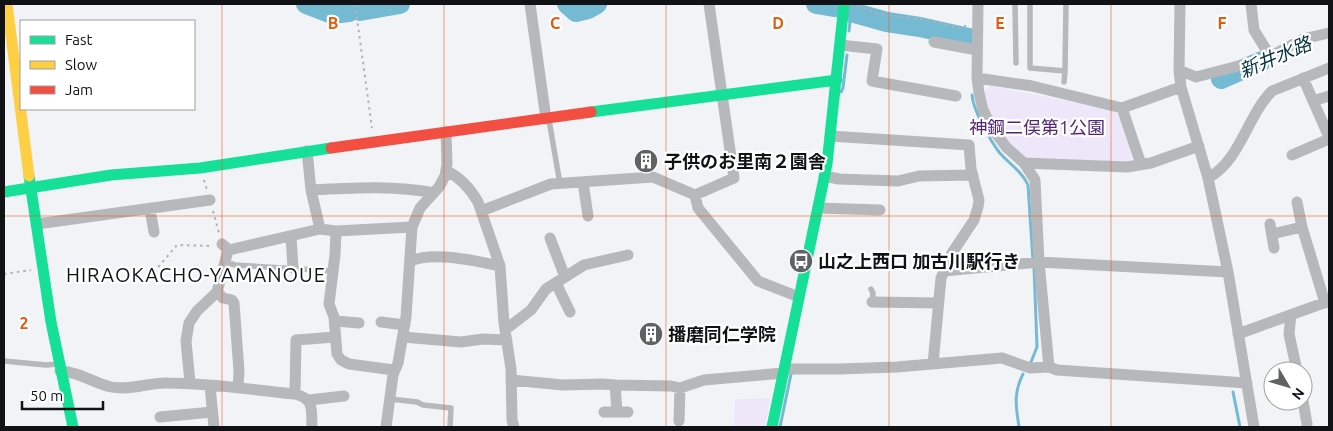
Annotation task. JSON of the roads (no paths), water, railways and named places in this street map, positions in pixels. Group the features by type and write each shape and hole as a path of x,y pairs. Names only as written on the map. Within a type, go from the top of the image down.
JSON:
{"street":[{"path":"7,4 20,100"},
{"path":"530,4 547,119"},
{"path":"481,211 551,184 653,177 695,195 734,178 709,4"},
{"path":"772,427 824,176 837,80 844,4"},
{"path":"978,4 977,78 983,110 994,131 1007,148 1024,163 1035,180 1039,262 1049,367"},
{"path":"1180,4 1179,70 1181,88 1208,178 1228,272 1254,427"},
{"path":"1251,4 1254,30 1270,56"},
{"path":"1179,70 1196,77 1265,59 1303,38 1329,33"},
{"path":"934,42 977,50"},
{"path":"840,45 877,49 872,81 956,96"},
{"path":"1208,178 1219,172 1244,137 1266,97 1272,91 1329,68"},
{"path":"977,78 1032,86 1122,108 1181,88"},
{"path":"1292,155 1329,138 1326,120 1313,101 1303,78"},
{"path":"4,192 111,175 200,168 374,140 837,80"},
{"path":"1313,101 1329,96"},
{"path":"1122,108 1141,164"},
{"path":"21,110 59,367 73,427"},
{"path":"386,427 394,370 398,363 404,331 411,261 412,227 420,208 439,187 446,171 446,132"},
{"path":"830,136 969,145 979,200 978,207 974,220 952,253 944,271 938,302 933,364"},
{"path":"1024,163 1127,167 1150,163 1198,146"},
{"path":"307,151 311,190 320,229"},
{"path":"446,171 461,179 478,202 500,266 512,380 512,420 514,427"},
{"path":"824,176 839,179 898,181 919,176 973,174"},
{"path":"582,182 588,216"},
{"path":"311,190 390,187 434,193"},
{"path":"695,195 698,208 758,281 799,296"},
{"path":"37,224 210,200"},
{"path":"1238,334 1327,302 1302,227 1297,202"},
{"path":"150,208 154,232"},
{"path":"818,208 880,210"},
{"path":"190,383 186,341 189,323 197,311 217,292 225,262 226,247 320,229 336,231 412,227"},
{"path":"1274,248 1271,229 1302,227"},
{"path":"336,231 329,304 335,321 337,354 345,362 394,370"},
{"path":"291,236 293,268"},
{"path":"550,238 570,312"},
{"path":"381,322 404,331 446,341 483,339 506,335 531,310 546,289 584,265 628,255"},
{"path":"411,261 419,257 456,258 500,266"},
{"path":"944,271 1039,262 1228,272"},
{"path":"217,292 223,298 232,300 234,303 239,371 238,388"},
{"path":"872,302 938,302"},
{"path":"1292,315 1289,334 1295,361"},
{"path":"335,321 359,323"},
{"path":"295,394 296,340 335,337"},
{"path":"512,380 615,386 671,386 680,388 704,380 783,371 933,364 1002,358 1030,368 1049,367 1056,370 1247,383"},
{"path":"59,367 110,387 190,383 295,394 306,397 308,400 311,409 312,427"},
{"path":"210,386 214,427"},
{"path":"604,412 622,412 615,386"},
{"path":"679,421 680,388"},
{"path":"308,400 344,396"},
{"path":"1307,424 1308,411"},
{"path":"160,417 212,412"}],"lane":[{"path":"1015,4 1016,63"},
{"path":"1030,4 1030,68 1065,72"},
{"path":"1064,82 1066,4"},
{"path":"547,119 560,184"},
{"path":"225,262 235,265 333,271"},
{"path":"870,289 873,293 872,302"},
{"path":"4,361 59,367"},
{"path":"390,399 451,408 450,427"}],"waterway":[{"name":"新井水路","path":"306,4 332,14 349,12"},
{"name":"新井水路","path":"360,11 400,4"},
{"name":"新井水路","path":"567,4 576,12 597,4"},
{"name":"新井水路","path":"816,4 834,7"},
{"path":"849,31 851,12"},
{"name":"新井水路","path":"851,12 887,22 969,38"},
{"path":"841,92 847,55"},
{"name":"新井水路","path":"1221,79 1262,61"},
{"path":"972,95 979,116 991,140 1028,185 1033,261"},
{"path":"1031,362 1037,347 1034,267"},
{"path":"780,427 791,374"},
{"path":"1019,427 1016,406 1018,388 1023,374"},
{"path":"1233,392 1240,427"}],"place":[{"name":"子供のお里南２園舎","path":"646,161"},
{"name":"山之上西口 加古川駅行き","path":"801,261"},
{"name":"播磨同仁学院","path":"651,334"}],"district":[{"name":"HIRAOKACHO-YAMANOUE","path":"196,274"}],"park label":[{"name":"神鋼二俣第1公園","path":"1037,127"}]}
